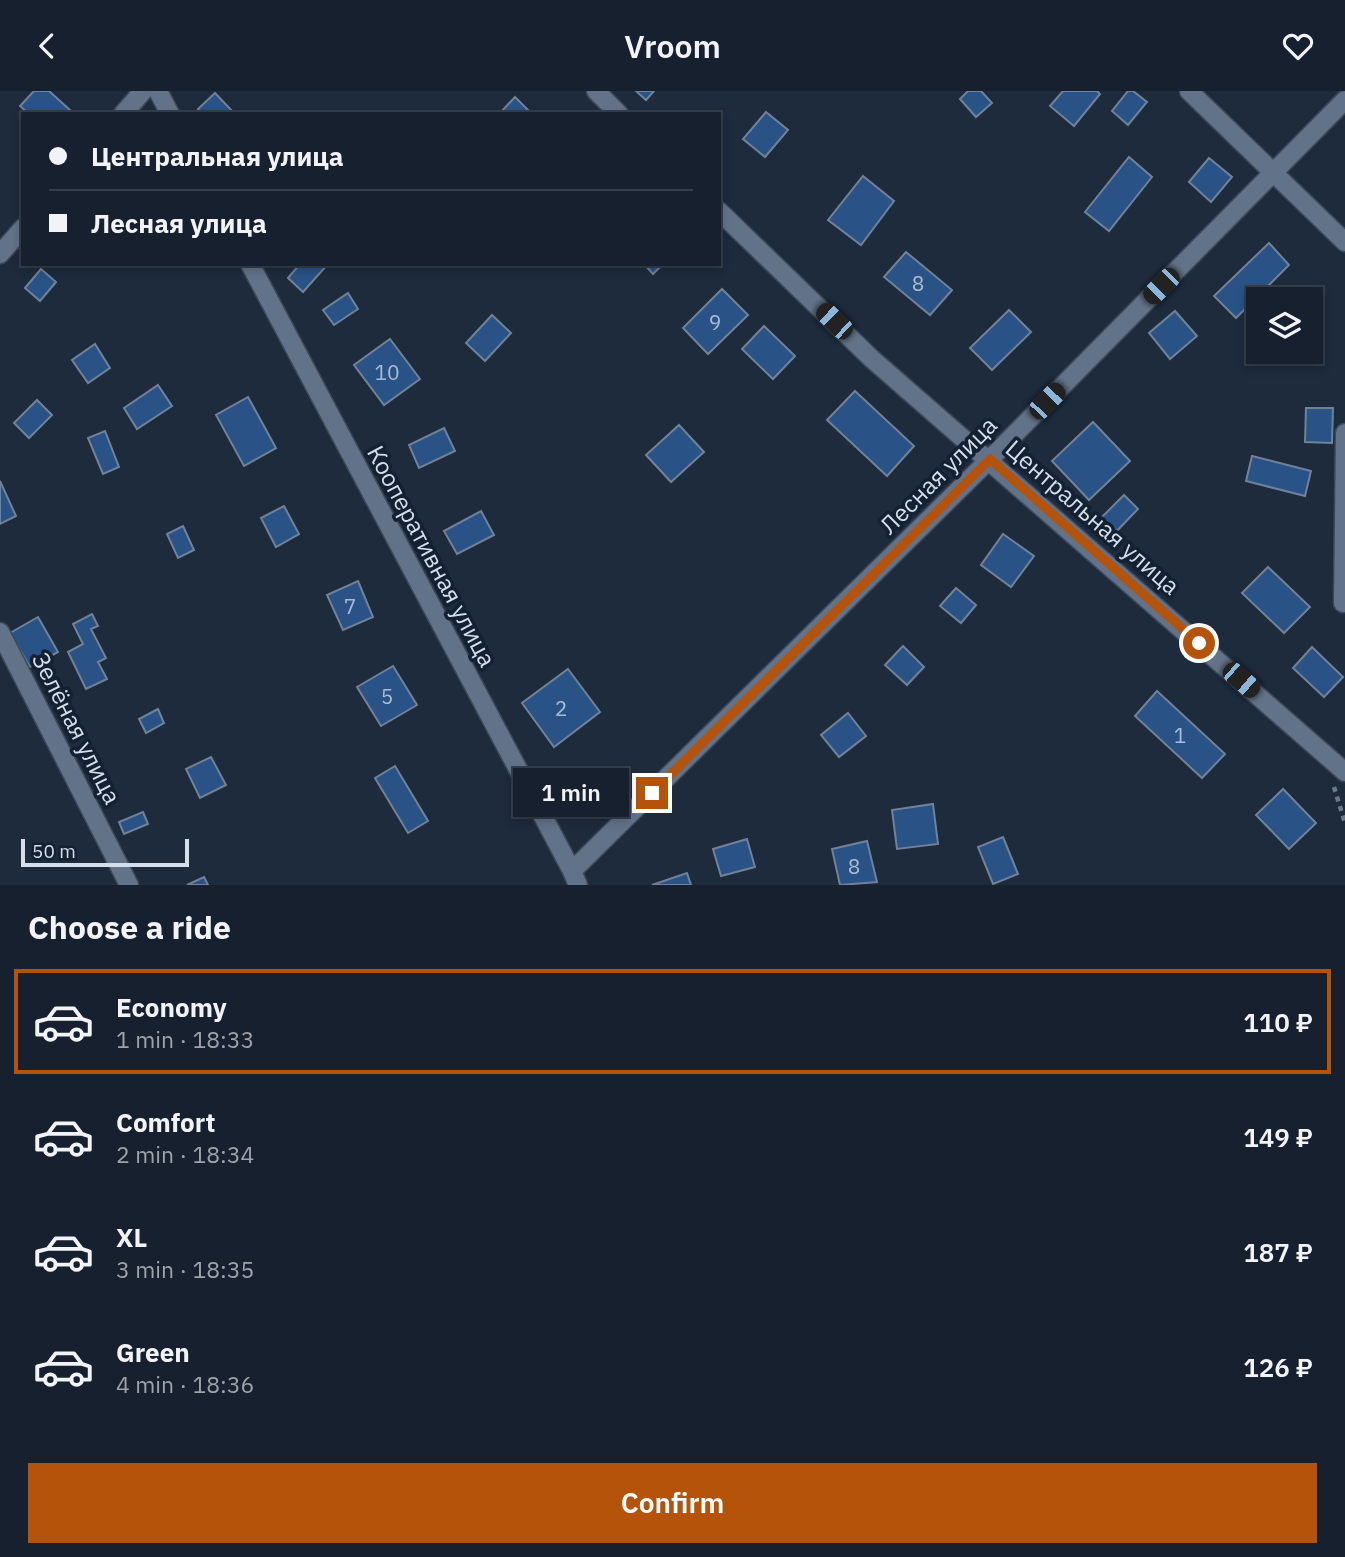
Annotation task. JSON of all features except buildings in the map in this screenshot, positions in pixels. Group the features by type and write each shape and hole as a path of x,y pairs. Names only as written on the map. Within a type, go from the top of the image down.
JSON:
{"street":[{"path":"125,112 143,91"},
{"path":"158,91 169,112"},
{"path":"596,91 617,112"},
{"path":"1189,91 1276,171 1345,242"},
{"name":"Лесная улица","path":"575,878 1345,100"},
{"name":"Центральная улица","path":"721,213 872,359 990,459 1345,772"},
{"path":"0,254 21,230"},
{"name":"Кооперативная улица","path":"251,266 575,878"},
{"path":"1343,603 1345,433"},
{"name":"Зелёная улица","path":"0,632 129,885"}],"route":[{"path":"652,793 990,459 1199,643"}]}
